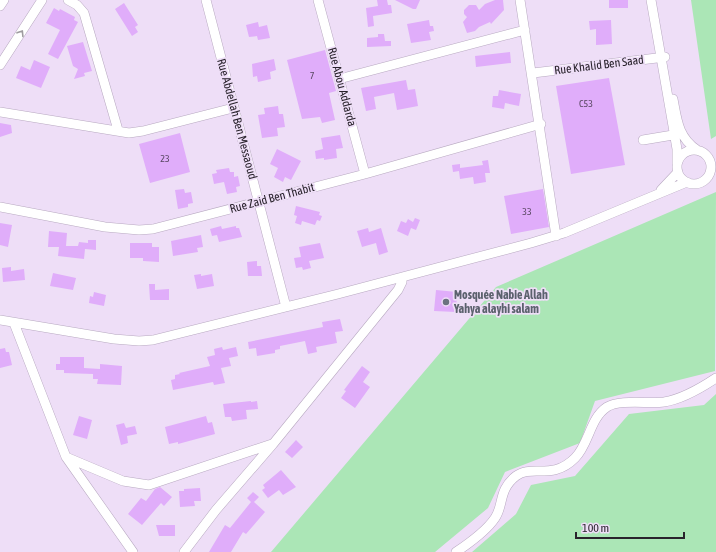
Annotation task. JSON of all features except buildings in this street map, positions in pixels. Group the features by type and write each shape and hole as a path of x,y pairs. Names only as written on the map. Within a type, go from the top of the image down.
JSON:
{"street":[{"path":"0,6 3,0"},
{"path":"0,65 42,0"},
{"path":"68,0 77,5 84,13 118,130"},
{"name":"Rue Abdellah Ben Messaoud","path":"206,0 286,307"},
{"name":"Rue Abou Addarda","path":"319,0 365,174"},
{"path":"520,0 533,73 556,236"},
{"path":"0,320 100,337 146,341 286,307 556,236 686,182 700,182 707,178 713,169 710,161 701,152 688,144 678,129 650,0"},
{"path":"656,0 662,58 673,135 677,149 678,168 686,182"},
{"path":"339,79 525,30"},
{"name":"Rue Khalid Ben Saad","path":"533,73 662,58"},
{"path":"0,112 129,133 143,131 233,108"},
{"name":"Rue Zaid Ben Thabit","path":"0,207 104,227 139,230 153,229 365,174 540,124"},
{"path":"643,140 673,135"},
{"path":"659,193 678,168 684,153 701,152 716,155"},
{"path":"184,552 216,510 273,444 398,290 402,282 402,277"},
{"path":"14,323 66,457 133,552"},
{"path":"456,552 496,518 503,492 517,475 525,472 557,470 575,457 598,416 607,407 621,404 666,402 689,394 716,378"},
{"path":"66,457 123,481 149,485 273,444"}],"green space":[{"path":"691,0 716,0 716,136 711,139"},
{"path":"716,192 715,371 595,401 580,443 505,472 488,508 435,552 271,552 496,287"},
{"path":"716,394 716,552 472,552 516,514 531,485 575,476 629,414 704,405"}],"place":[{"name":"Mosquée Nabie Allah Yahya alayhi salam","path":"446,302"}]}
